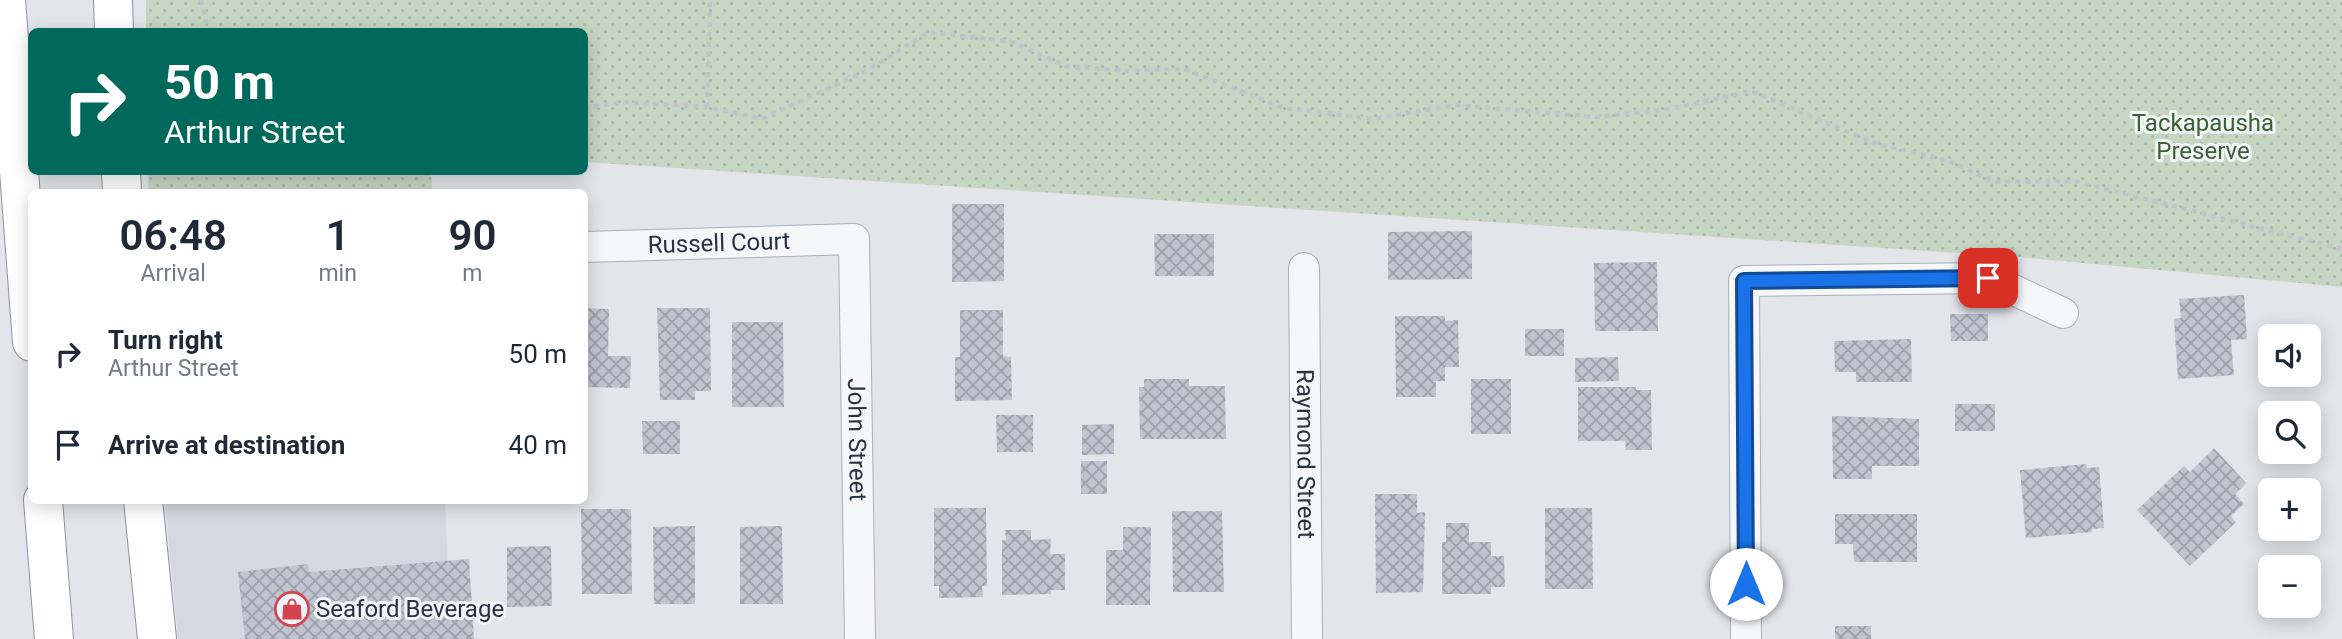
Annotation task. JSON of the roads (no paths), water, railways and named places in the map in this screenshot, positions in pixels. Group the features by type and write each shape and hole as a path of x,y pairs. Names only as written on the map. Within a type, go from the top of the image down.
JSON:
{"highway":[{"path":"6,0 28,289"},
{"path":"113,0 114,28"},
{"path":"43,504 54,639"},
{"path":"143,504 158,639"}],"street":[{"name":"Russell Court","path":"588,247 854,239"},
{"name":"John Street","path":"854,239 860,639"},
{"name":"Raymond Street","path":"1304,268 1307,639"},
{"path":"1746,639 1744,281 1988,278 2063,313"}],"place":[{"name":"Seaford Beverage","path":"292,609"}],"park label":[{"name":"Tackapausha Preserve","path":"2203,137"}]}
